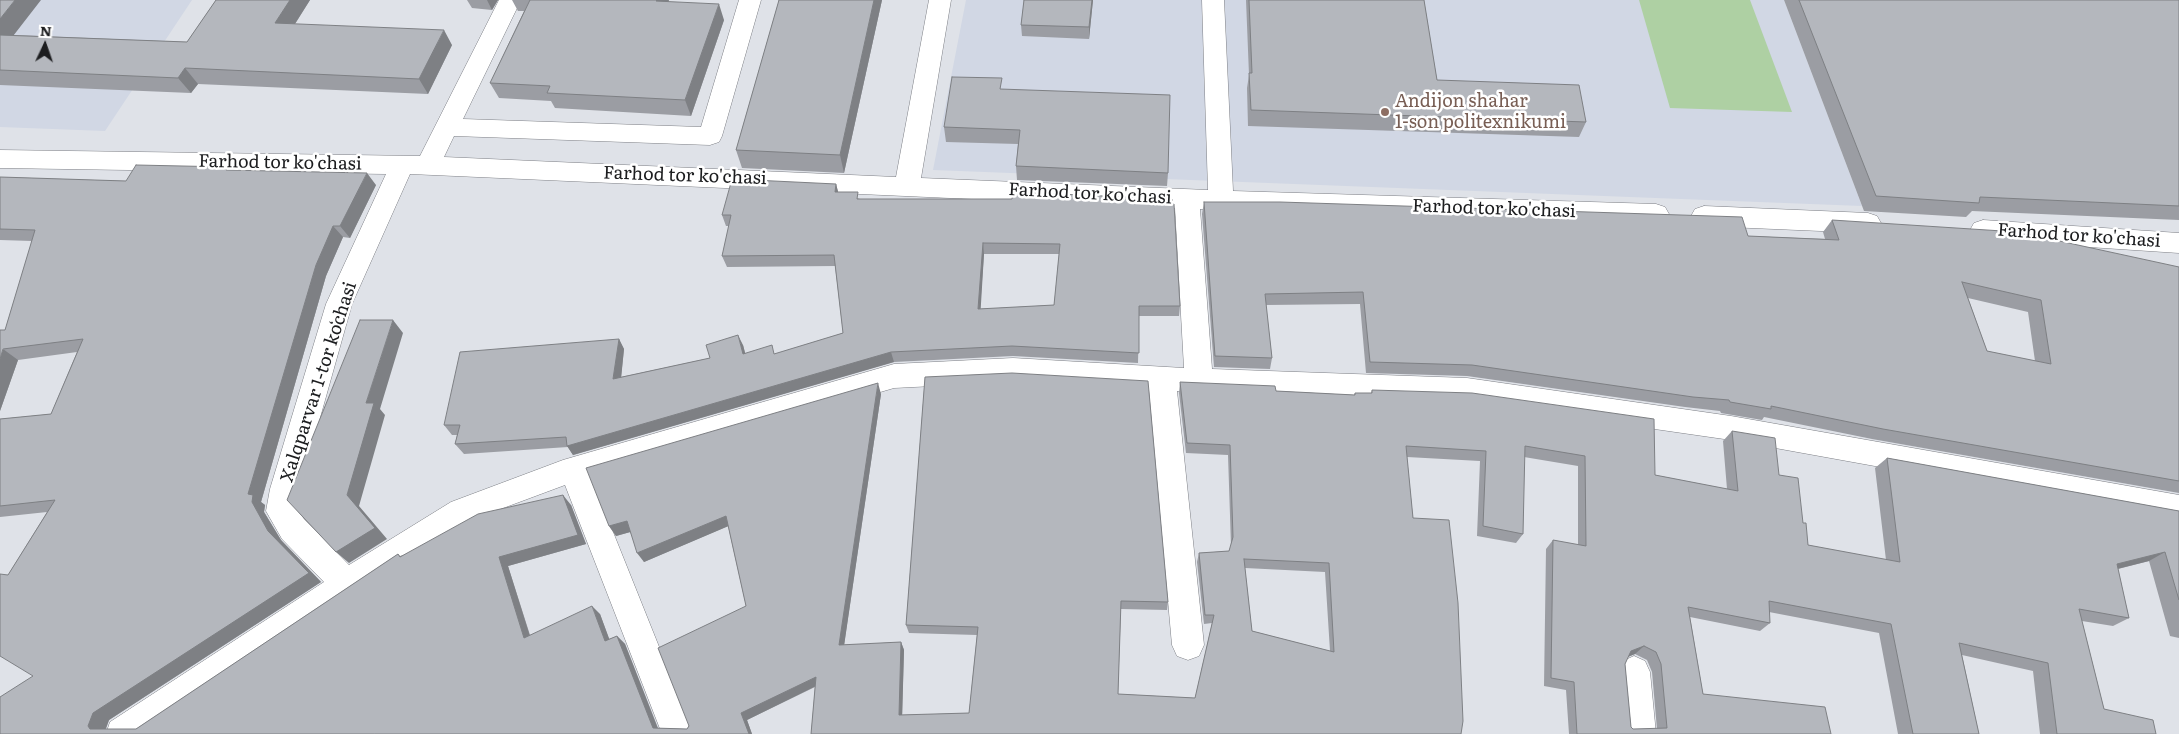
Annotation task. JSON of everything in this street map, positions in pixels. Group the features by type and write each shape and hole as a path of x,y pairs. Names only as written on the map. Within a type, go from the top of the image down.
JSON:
{"street":[{"path":"415,165 448,128 510,0"},
{"path":"448,128 710,136 750,0"},
{"path":"907,185 940,0"},
{"path":"1213,0 1213,51 1221,199"},
{"name":"Farhod tor ko'chasi","path":"0,159 415,165 907,185 1186,199 1817,220 1886,224"},
{"name":"Xalqparvar 1-tor koʻchasi","path":"347,584 293,529 281,511 285,489 339,304 415,165"},
{"path":"1186,199 1199,381"},
{"name":"Farhod tor ko'chasi","path":"1964,229 2179,242"},
{"path":"122,734 347,584 461,511 572,469 894,376 1013,370 1199,381 1467,390 1731,428 2179,508"},
{"path":"1162,379 1188,645"},
{"path":"572,469 678,734"},
{"path":"1634,672 1640,734"}],"shaded area":[{"path":"0,0 192,0 105,131 0,127"},
{"name":"Andijon shahar 1-son politexnikumi","path":"966,0 1784,0 1862,206 933,170"}],"green space":[{"path":"1639,0 1750,0 1792,112 1670,108"}],"building":[{"path":"0,0 15,0 0,19"},
{"path":"216,0 290,0 275,23 444,30 419,79 185,68 178,78 0,70 0,35 187,42"},
{"path":"530,0 657,0 719,4 685,100 547,93 550,86 490,83"},
{"path":"779,0 874,0 840,155 736,150"},
{"path":"1024,0 1092,0 1089,27 1021,25"},
{"path":"1249,0 1424,0 1437,80 1579,85 1586,122 1251,110 1249,73 1252,73"},
{"path":"1799,0 2179,0 2179,206 1980,197 1979,203 1876,196"},
{"path":"952,77 1002,78 1000,89 1170,95 1168,173 1016,166 1020,130 944,127"},
{"path":"136,165 228,167 226,170 367,173 340,226 333,226 316,265 248,494 253,495 252,502 268,531 309,573 93,713 88,726 90,729 136,729 398,554 400,557 478,514 563,495 578,535 499,557 524,638 592,606 605,641 617,636 653,728 687,729 689,726 658,648 746,606 726,516 637,553 627,521 609,526 586,468 878,383 839,645 901,642 899,715 969,713 978,627 906,625 925,377 1012,373 1148,381 1168,602 1121,601 1118,694 1195,698 1214,615 1205,615 1199,553 1229,551 1233,537 1230,445 1187,443 1180,382 1275,386 1276,391 1355,395 1355,393 1372,393 1372,390 1472,393 1654,419 1655,475 1738,491 1732,431 1775,438 1779,475 1798,478 1803,523 1806,523 1808,545 1900,562 1887,458 2179,511 2179,600 2165,552 2117,564 2129,618 2079,609 2104,709 2153,720 2156,734 2057,734 2048,663 1959,643 1979,734 1913,734 1891,624 1769,601 1770,623 1688,607 1703,694 1825,707 1831,734 1577,734 1574,682 1551,678 1553,540 1586,546 1585,456 1525,446 1523,534 1483,526 1486,451 1406,446 1413,518 1449,520 1458,603 1463,721 1461,734 811,734 816,677 741,713 749,734 0,734 0,697 33,676 0,656 0,574 8,575 55,500 0,506 0,419 51,414 83,339 3,349 0,359 0,330 5,330 35,230 0,229 0,177 126,181","holes":["1244,559 1329,563 1334,652 1252,631","1644,646 1656,652 1661,664 1667,728 1633,729 1631,727 1625,664 1631,651"]},
{"path":"732,179 836,184 835,192 858,192 857,199 1012,199 1013,192 1172,199 1172,204 1174,204 1180,306 1139,306 1139,353 1012,346 891,352 567,446 566,437 455,444 460,425 444,425 460,352 619,339 613,379 710,358 706,345 738,335 743,354 772,345 774,354 843,333 834,255 722,256 731,215 722,215","holes":["983,243 1060,244 1054,305 978,309"]},
{"path":"1204,202 1280,202 1742,217 1748,236 1839,240 1832,220 2018,232 2179,267 2179,481 1883,429 1771,406 1771,409 1730,402 1729,400 1693,397 1472,365 1370,362 1363,292 1265,294 1272,358 1215,356","holes":["1962,282 2041,300 2051,364 1987,351"]},
{"path":"360,320 393,320 366,403 374,403 347,495 375,528 336,552 287,500"}],"place":[{"name":"Andijon shahar 1-son politexnikumi","path":"1385,112"}]}
